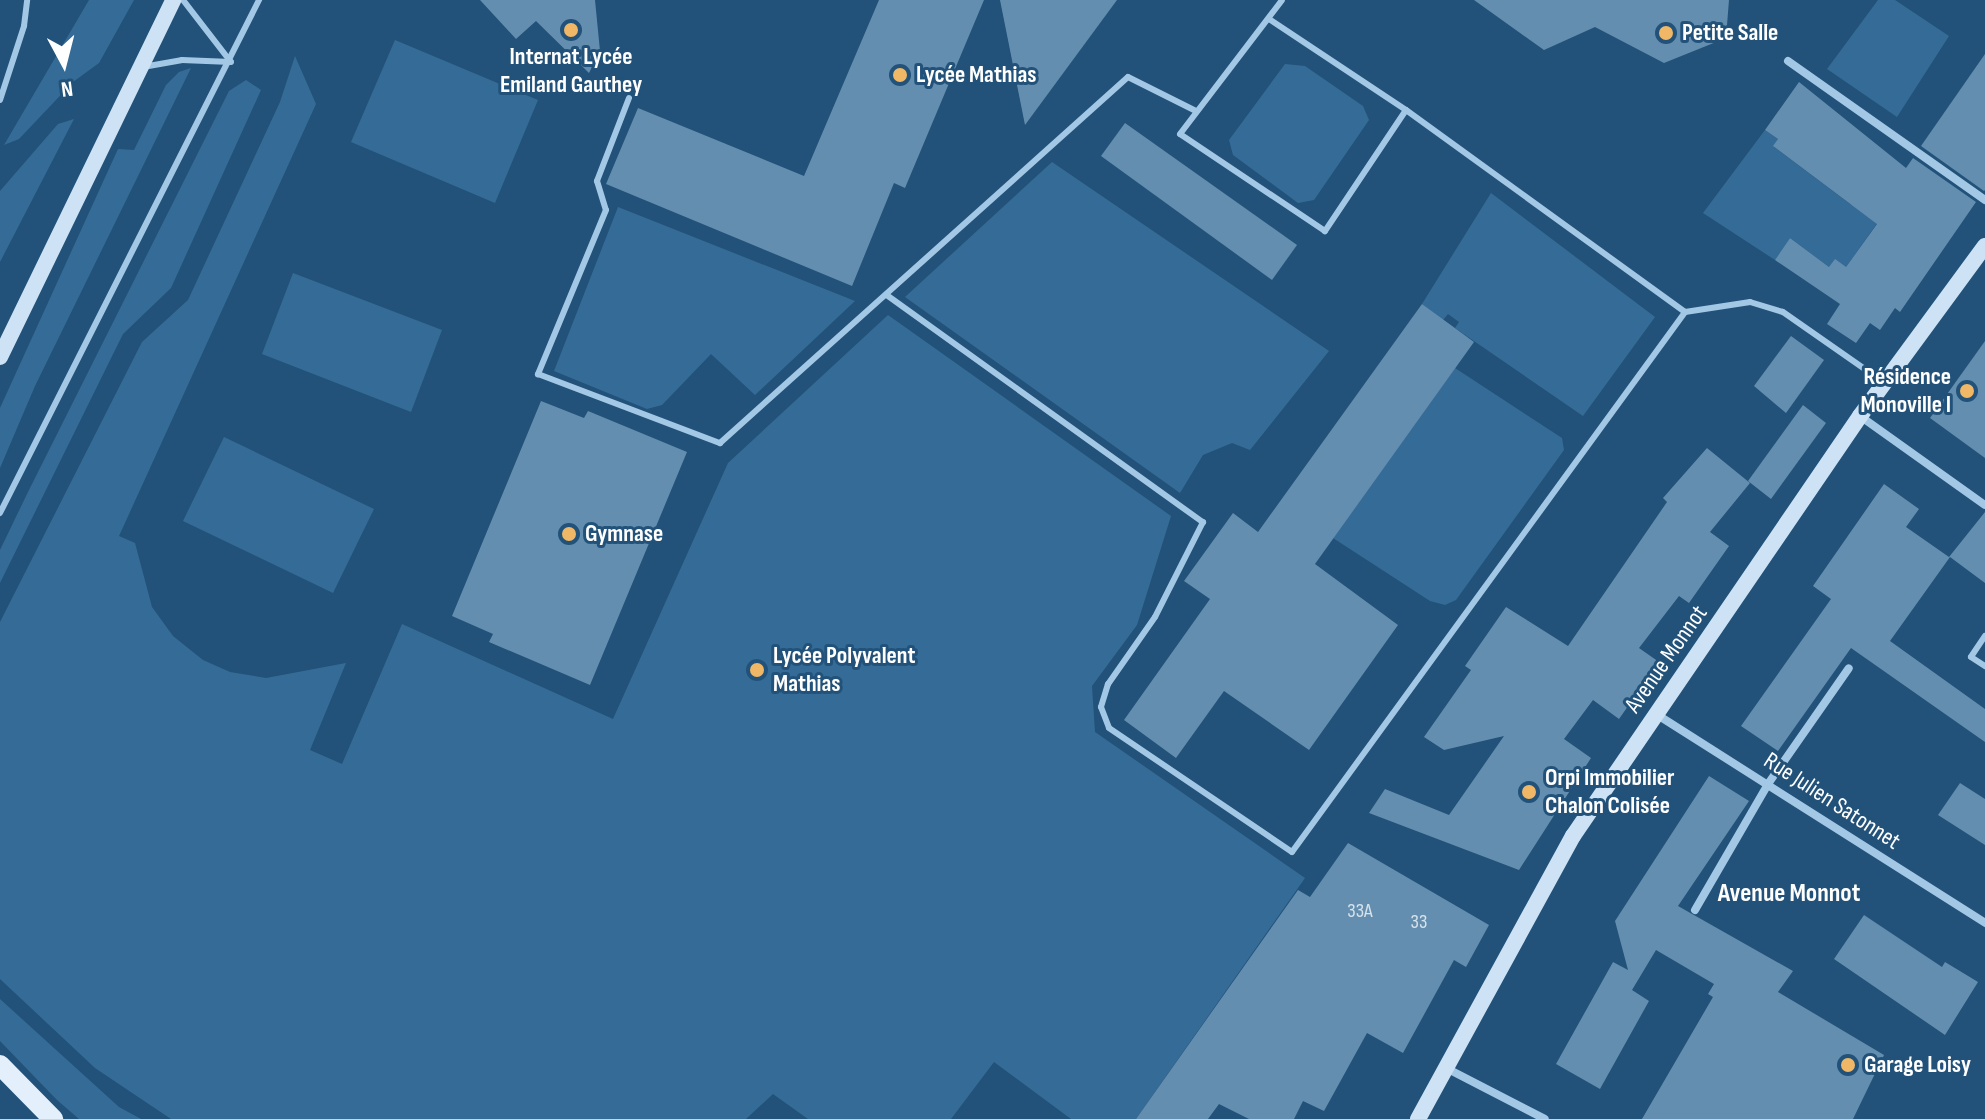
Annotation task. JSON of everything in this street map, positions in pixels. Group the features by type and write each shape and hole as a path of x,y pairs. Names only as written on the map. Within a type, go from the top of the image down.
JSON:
{"main road":[{"path":"0,357 173,0"},
{"name":"Avenue Monnot","path":"1418,1119 1547,877 1860,416 1985,246"},
{"path":"0,1065 53,1119"}],"street":[{"path":"1788,61 1985,200"},
{"path":"1860,416 1985,505"},
{"path":"1695,910 1768,784 1849,668"},
{"name":"Rue Julien Satonnet","path":"1656,714 1985,923"},
{"path":"1445,1067 1545,1119"}],"lane":[{"path":"0,100 24,26 27,0"},
{"path":"183,0 231,62"},
{"path":"0,513 231,62 259,0"},
{"path":"1282,0 1180,134 1325,231 1406,110"},
{"path":"1269,19 1406,110 1685,312 1750,302 1783,312 1884,383"},
{"path":"139,68 182,60 231,62"},
{"path":"629,98 597,181 606,210 538,374 720,443 888,296 1128,77 1196,111"},
{"path":"888,296 1203,522 1155,617 1108,684 1101,707 1109,728 1292,852 1685,312"},
{"path":"1985,636 1971,657 1985,666"}],"shaded area":[{"path":"89,0 134,0 99,63 73,82 19,139 4,145"},
{"path":"1878,0 1895,0 1949,36 1897,117 1827,69"},
{"path":"395,40 538,100 495,203 351,142"},
{"path":"295,56 316,104 119,536 135,543 152,607 173,636 203,660 230,672 266,678 346,663 310,750 342,764 402,624 613,719 728,463 888,315 1171,516 1137,625 1092,686 1095,732 1305,878 1136,1119 1071,1119 994,1062 951,1119 808,1119 773,1094 746,1119 171,1119 95,1068 0,979 0,622 142,342 188,300 280,102"},
{"path":"1285,64 1305,66 1363,106 1369,120 1314,200 1298,203 1233,155 1229,140"},
{"path":"191,68 35,386 0,468 0,408 118,149 134,150 166,85 179,72"},
{"path":"246,80 261,90 171,288 123,334 0,583 0,550 28,492 229,91"},
{"path":"74,119 0,262 0,191 58,124"},
{"path":"1765,130 1778,139 1774,147 1850,204 1883,215 1846,267 1829,267 1790,238 1775,260 1703,213"},
{"path":"1052,162 1329,351 1250,450 1232,443 1203,455 1180,493 905,297"},
{"path":"1491,193 1655,317 1583,416 1455,328 1459,322 1448,314 1443,320 1422,304"},
{"path":"618,207 855,301 755,395 711,354 662,405 647,409 554,371"},
{"path":"293,273 442,330 411,412 262,354"},
{"path":"1455,368 1562,438 1564,450 1456,600 1445,605 1430,601 1333,538"},
{"path":"224,437 374,509 333,593 183,521"},
{"path":"0,999 119,1107 141,1119 79,1119 0,1041"}],"building":[{"name":"Internat Lycée Emiland Gauthey","path":"480,0 595,0 600,51 589,73 536,21 516,39"},
{"path":"879,0 984,0 905,188 894,183 852,286 606,184 638,108 804,176"},
{"name":"Lycée Mathias","path":"1000,0 1117,0 1025,125"},
{"path":"1474,0 1729,0 1726,38 1664,63 1595,27 1544,50"},
{"path":"1985,54 1985,190 1984,191 1921,146"},
{"path":"1799,82 1906,168 1913,158 1976,202 1900,312 1895,308 1880,330 1870,323 1856,343 1827,324 1840,304 1775,260 1790,238 1829,267 1835,259 1846,267 1877,224 1773,146 1778,139 1765,130"},
{"path":"1125,123 1297,245 1272,280 1101,156"},
{"path":"1422,304 1474,342 1315,564 1398,625 1309,750 1224,691 1176,758 1124,720 1210,599 1184,581 1233,513 1258,532"},
{"path":"1791,336 1824,360 1786,413 1754,386"},
{"name":"Résidence Monoville I","path":"1985,341 1985,458 1930,418"},
{"name":"Gymnase","path":"541,401 584,418 588,411 687,452 590,685 489,642 493,634 452,616"},
{"path":"1803,405 1826,423 1771,499 1748,481"},
{"path":"1707,448 1750,483 1710,532 1729,546 1689,603 1679,596 1639,648 1659,662 1619,719 1593,700 1564,739 1591,758 1519,870 1369,813 1385,789 1449,815 1504,736 1444,750 1424,737 1471,670 1465,666 1506,607 1568,646 1667,502 1663,498"},
{"path":"1884,484 1919,509 1906,527 1949,557 1985,512 1985,583 1950,557 1890,641 1985,709 1985,742 1851,648 1778,751 1741,726 1831,599 1813,586"},
{"path":"1709,776 1749,801 1678,906 1793,971 1778,992 1884,1055 1853,1119 1642,1119 1713,997 1708,994 1714,984 1656,950 1632,990 1649,1001 1600,1089 1556,1064 1613,962 1628,970 1615,921"},
{"path":"1960,783 1985,799 1985,845 1938,815"},
{"path":"1348,843 1489,925 1466,967 1454,960 1403,1053 1367,1033 1324,1111 1303,1101 1294,1119 1249,1119 1219,1104 1208,1119 1136,1119 1298,890 1310,897"},
{"path":"1864,915 1942,967 1945,962 1978,982 1945,1035 1834,959"}],"place":[{"name":"Internat Lycée Emiland Gauthey","path":"571,30"},
{"name":"Petite Salle","path":"1666,33"},
{"name":"Lycée Mathias","path":"900,75"},
{"name":"Résidence Monoville I","path":"1967,391"},
{"name":"Gymnase","path":"569,534"},
{"name":"Lycée Polyvalent Mathias","path":"757,670"},
{"name":"Orpi Immobilier Chalon Colisée","path":"1529,792"},
{"name":"Garage Loisy","path":"1848,1065"}],"district":[{"name":"Avenue Monnot","path":"1789,894"}]}
